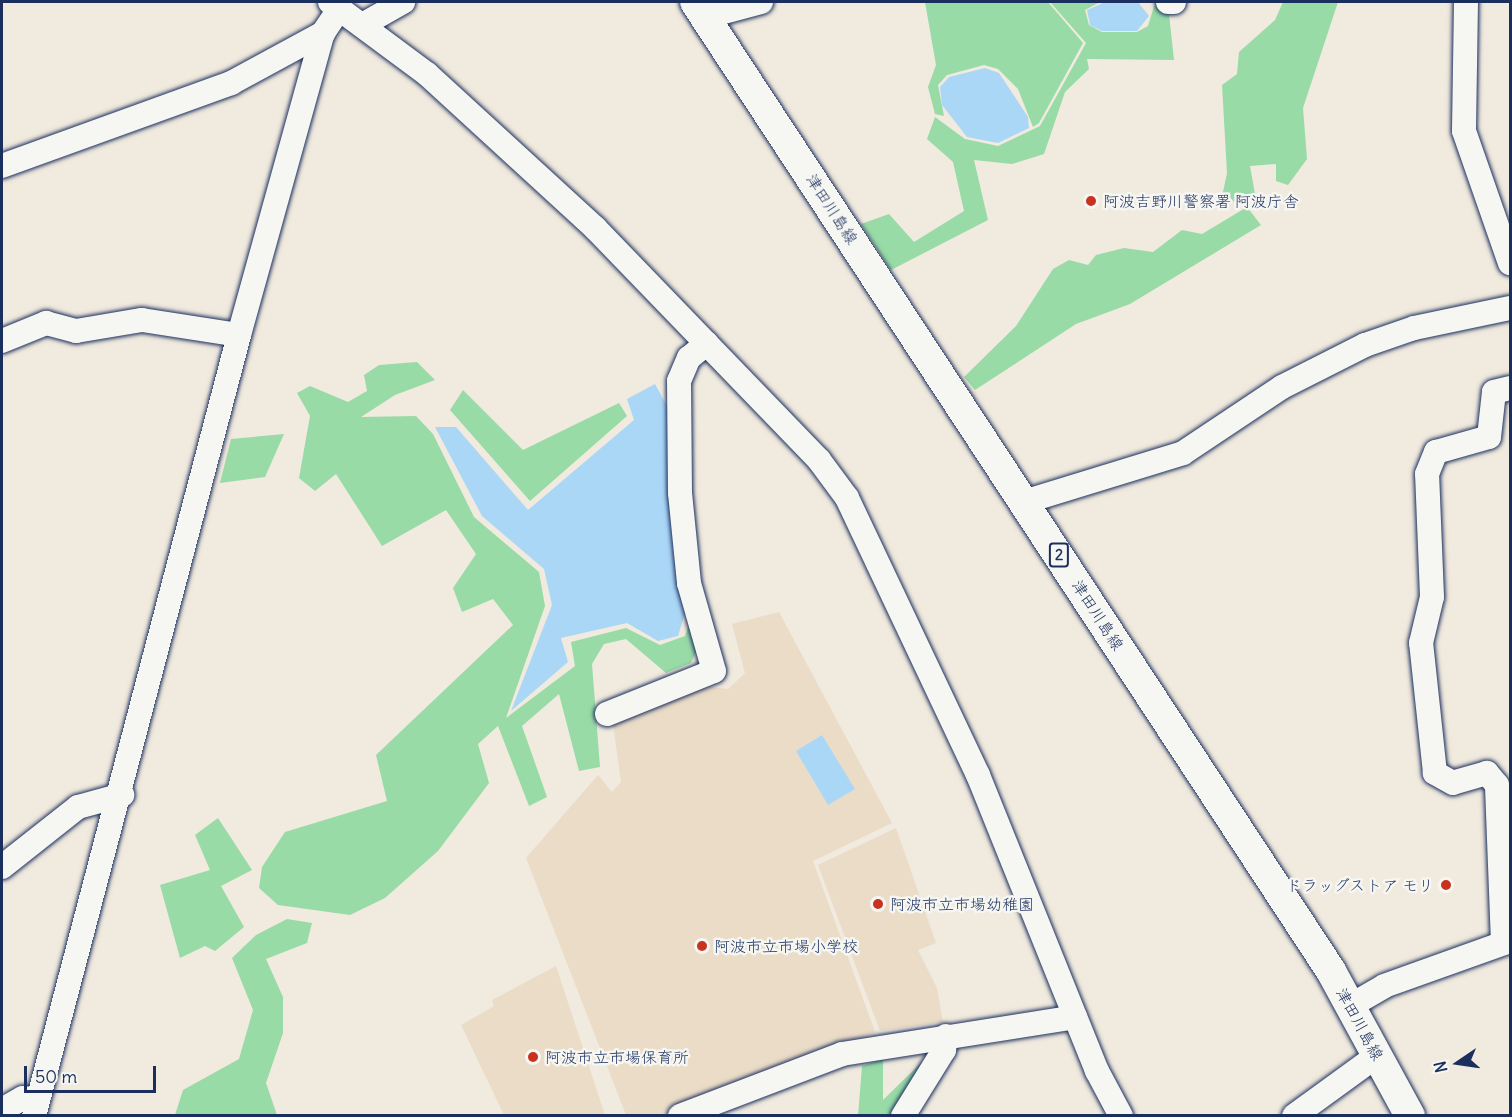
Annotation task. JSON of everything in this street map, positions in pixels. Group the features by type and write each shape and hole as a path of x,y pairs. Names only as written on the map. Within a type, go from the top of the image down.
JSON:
{"main road":[{"name":"津田川島線","path":"700,9 1024,502 1350,1006 1410,1116"}],"street":[{"path":"364,24 403,2"},
{"path":"700,9 761,2"},
{"path":"1168,2 1173,2"},
{"path":"1466,2 1464,131 1510,263"},
{"path":"2,1110 23,1098 36,1108 122,795 239,335 323,33 335,5 364,24 427,74 595,228 707,343 847,498 978,775 1075,1017 1121,1116"},
{"path":"2,166 231,83 323,33"},
{"path":"1024,502 1183,453 1282,387 1365,345 1414,328 1510,308"},
{"path":"2,341 46,323 76,331 151,320 239,335"},
{"path":"607,714 714,671 689,583 680,493 679,381 689,358 707,343"},
{"path":"1350,1006 1384,986 1507,942 1497,784 1487,773 1453,783 1435,773 1421,643 1432,597 1427,474 1436,452 1490,437 1494,392 1510,388"},
{"path":"2,867 78,807 122,795"},
{"path":"680,1116 842,1054 1075,1017"},
{"path":"903,1116 944,1050 946,1036"},
{"path":"1294,1116 1378,1055"}],"shaded area":[{"name":"阿波市立市場小学校","path":"779,612 892,823 813,861 875,1032 664,1115 626,1115 526,858 598,775 612,792 621,782 613,724 703,686 728,689 745,673 732,624"},
{"name":"阿波市立市場幼稚園","path":"896,828 936,943 918,950 937,988 943,1022 880,1031 818,865"},
{"name":"阿波市立市場保育所","path":"556,966 605,1115 504,1115 461,1025 494,1006 492,1000"}],"green space":[{"path":"925,2 1048,2 1083,43 1039,123 1033,127 1018,89 998,69 984,65 947,75 938,85 944,116 935,114 928,87 936,65"},
{"path":"1050,2 1100,2 1085,10 1089,25 1102,32 1137,32 1148,26 1154,6 1168,5 1174,60 1087,59 1089,69 1065,92 1044,154 1012,164 974,160 988,220 891,270 861,224 889,214 914,242 964,211 953,162 927,139 935,117 965,139 998,146 1040,126 1086,43"},
{"path":"1283,2 1338,2 1303,108 1307,159 1288,185 1276,181 1276,164 1250,166 1255,194 1220,206 1227,173 1222,85 1237,74 1239,52 1275,20"},
{"path":"1247,207 1261,225 1130,304 1076,324 975,390 964,377 1016,326 1053,269 1069,260 1088,265 1096,255 1124,248 1153,252 1182,230 1202,234"},
{"path":"417,362 435,380 395,395 361,417 416,416 433,434 474,517 539,572 545,606 506,718 575,666 571,642 626,628 660,645 685,636 692,616 699,645 691,663 666,673 626,639 604,644 592,664 600,767 579,771 559,694 522,726 547,797 529,806 498,726 478,744 489,783 438,851 385,898 350,915 278,905 259,888 262,867 285,832 387,801 376,755 513,625 493,599 462,612 453,588 476,554 446,510 382,546 336,474 315,491 299,478 310,416 297,393 310,386 348,402 367,391 364,375 379,365"},
{"path":"463,390 523,450 619,403 627,416 530,501 450,410"},
{"path":"284,434 265,477 220,483 231,439"},
{"path":"218,818 252,870 221,886 244,927 215,951 205,946 180,958 160,885 210,870 195,835"},
{"path":"287,919 312,923 307,943 266,959 283,997 283,1033 266,1083 277,1115 175,1115 183,1090 239,1059 253,1010 232,958 256,935"},
{"path":"932,1052 896,1115 858,1116 862,1066 883,1059 883,1100"}],"water":[{"path":"1138,2 1149,16 1137,31 1102,31 1090,25 1087,10 1103,3"},
{"path":"985,68 999,73 1028,117 1029,128 998,143 967,137 942,105 940,87 949,77"},
{"path":"655,384 671,413 685,613 678,636 658,641 627,623 561,638 568,662 511,711 552,605 544,569 482,516 435,427 456,427 528,510 634,420 627,399"},
{"path":"822,735 855,789 828,805 796,751"}],"place":[{"name":"阿波吉野川警察署 阿波庁舎","path":"1091,201"},
{"name":"ドラッグストア モリ","path":"1446,885"},
{"name":"阿波市立市場幼稚園","path":"878,904"},
{"name":"阿波市立市場小学校","path":"702,946"},
{"name":"阿波市立市場保育所","path":"533,1057"}]}
